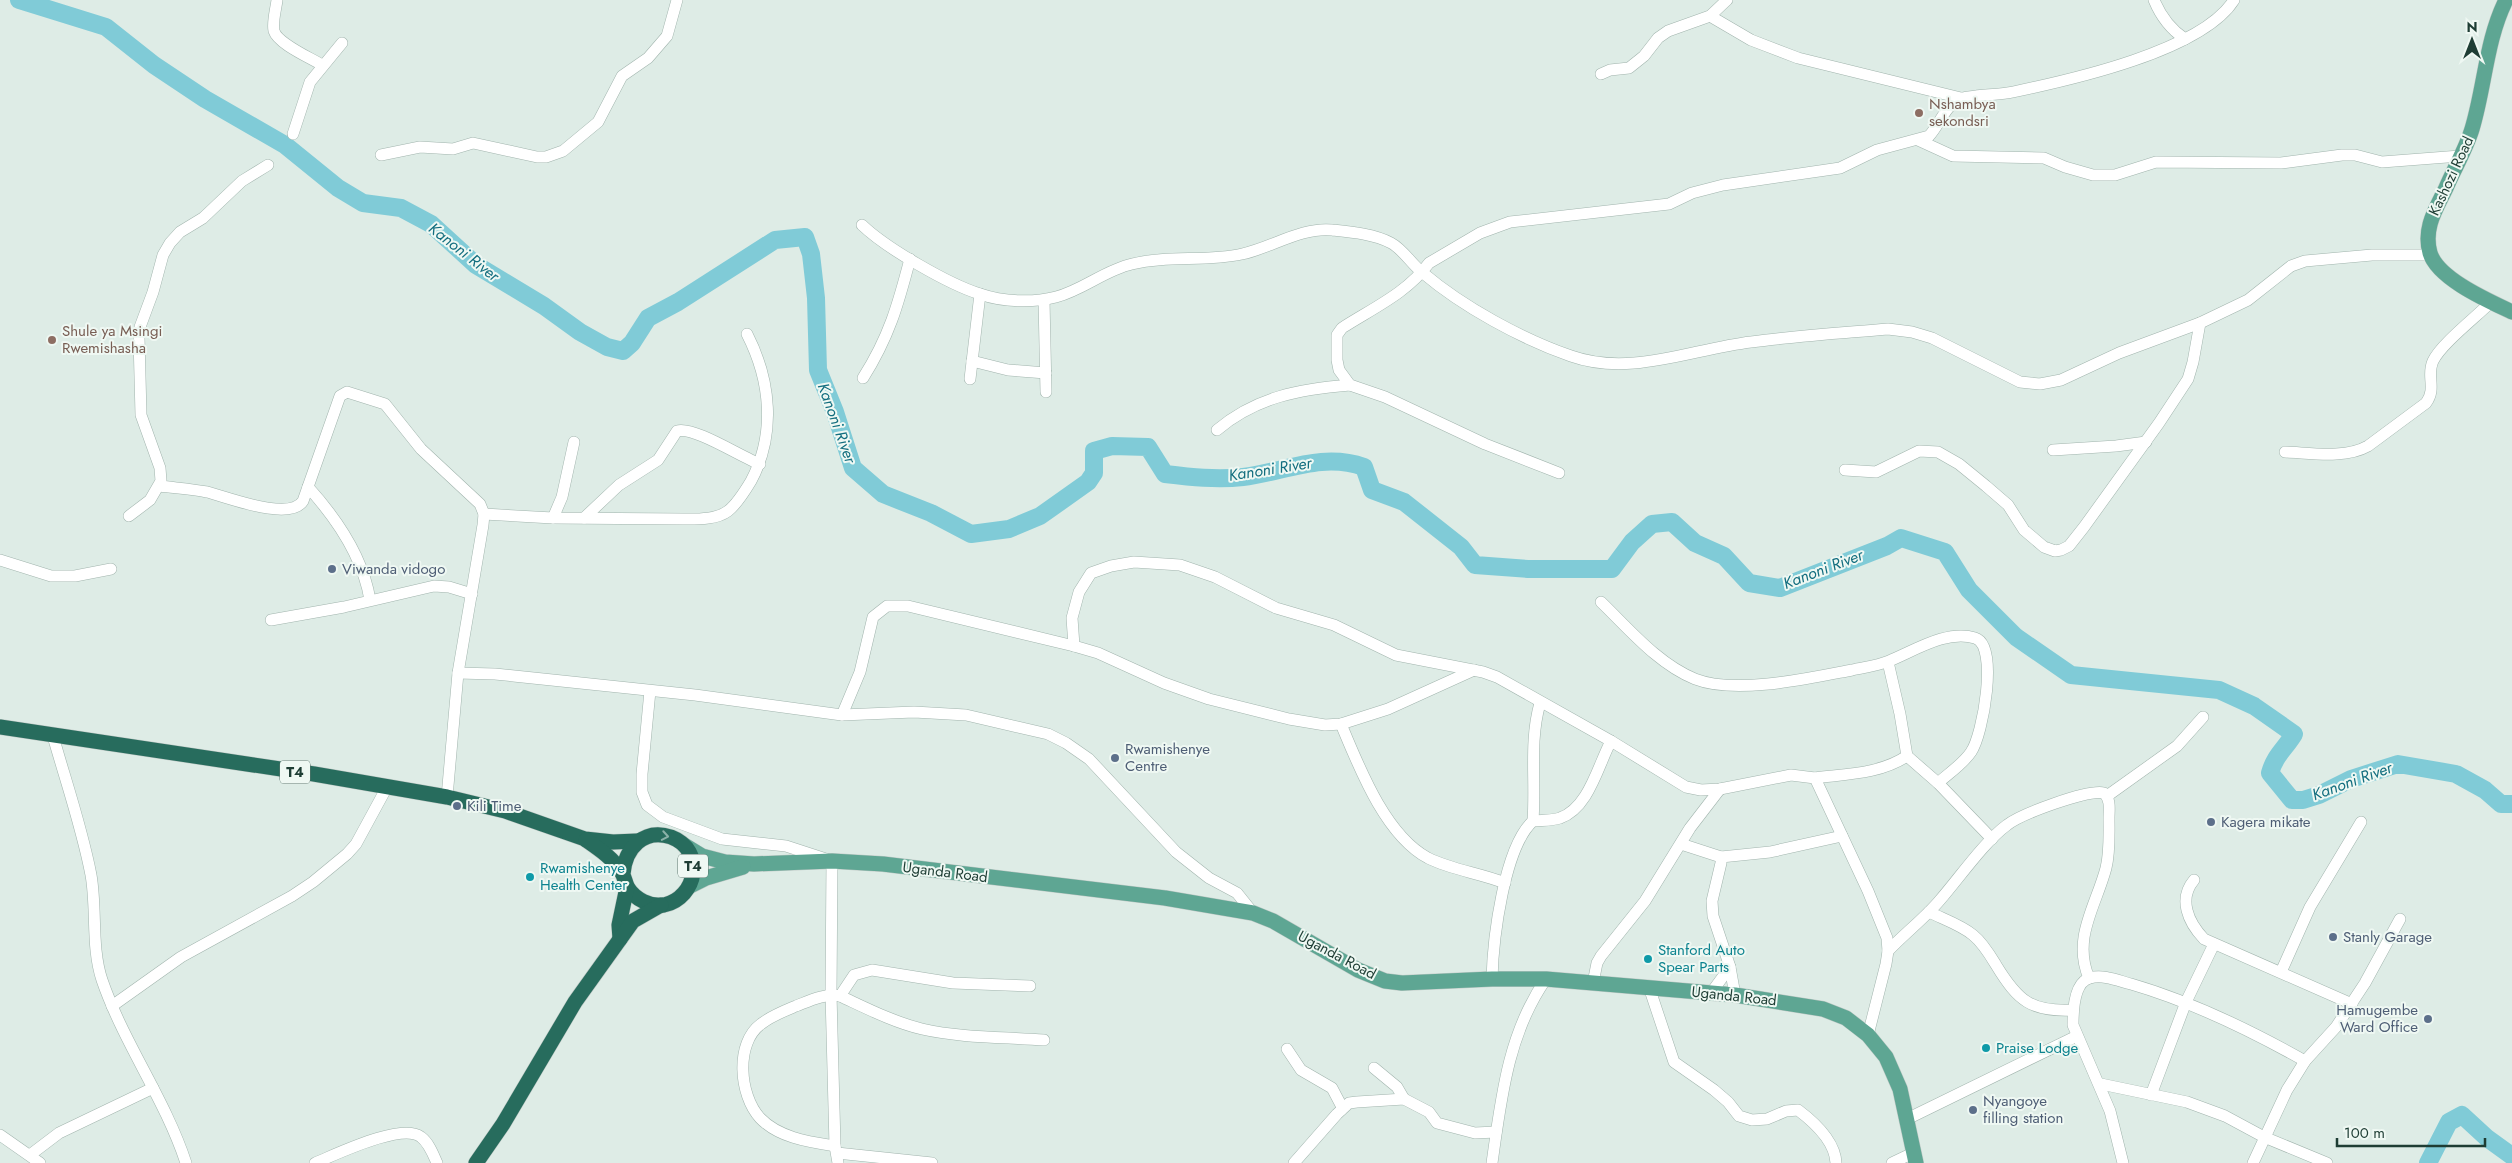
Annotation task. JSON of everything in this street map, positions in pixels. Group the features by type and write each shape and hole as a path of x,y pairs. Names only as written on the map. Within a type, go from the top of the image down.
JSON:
{"highway":[{"name":"T4","path":"0,728 447,797 505,811 585,839 613,842 638,841 649,836 661,835 673,838 684,845 690,854 693,864 693,876 690,886 683,896 673,902 662,905 633,920 575,1002 503,1124 476,1163"},
{"name":"T4","path":"585,839 608,857 636,897 648,904 662,905"},
{"path":"620,939 619,925 625,880 624,861 629,850 638,841"}],"main road":[{"name":"Kashozi Road","path":"2431,255 2428,240 2430,220 2472,130 2492,39 2506,0"},
{"path":"2431,255 2451,278 2512,312"},
{"name":"Uganda Road","path":"684,845 714,860 754,864 832,861 883,864 1165,898 1253,913 1288,929 1358,970 1385,981 1422,983 1492,978 1546,979 1735,995 1823,1009 1846,1018 1868,1035 1886,1057 1900,1089 1914,1158"},
{"name":"Uganda Road","path":"690,886 725,872 754,864"}],"street":[{"path":"277,0 274,28 276,36 285,44 322,65"},
{"path":"381,155 420,147 453,149 473,143 536,158 546,157 562,151 598,122 622,76 660,46 667,36 677,0"},
{"path":"1601,74 1610,70 1629,68 1644,56 1658,38 1668,31 1710,16 1727,0"},
{"path":"2154,0 2160,14 2174,31 2185,39"},
{"path":"1710,16 1751,40 1798,58 1960,98 2012,92 2093,72 2185,39 2218,20 2234,0"},
{"path":"293,134 310,82 322,65 342,43"},
{"path":"1350,385 1339,370 1337,360 1337,335 1342,328 1392,298 1422,272 1429,263 1480,233 1510,222 1669,204 1692,193 1723,185 1815,174 1840,168 1877,150 1897,143 1918,140 1929,136 1935,130 1947,110 1960,98"},
{"path":"1918,140 1953,156 2044,158 2065,168 2092,175 2115,175 2156,162 2226,161 2261,164 2342,155 2355,155 2382,162 2460,156"},
{"path":"129,516 150,500 160,486 161,471 141,415 140,326 153,292 163,255 180,232 203,218 242,181 268,165"},
{"path":"862,225 875,238 910,259 980,294 1002,298 1044,300 1059,296 1111,271 1132,264 1242,254 1306,233 1328,230 1374,236 1390,242 1399,248 1422,272 1508,329 1574,357 1597,362 1652,361 1748,342 1888,330 1912,332 1932,338 2020,382 2040,384 2061,380 2119,353 2200,323 2248,300 2291,266 2305,261 2372,256 2431,255"},
{"path":"863,378 881,350 893,323 910,259"},
{"path":"970,380 980,294"},
{"path":"1044,300 1046,392"},
{"path":"2285,452 2342,453 2360,451 2368,446 2426,402 2432,392 2430,369 2436,356 2491,302"},
{"path":"1845,470 1876,472 1919,451 1938,452 1959,464 2008,505 2024,530 2044,547 2055,551 2068,546 2146,442 2188,379 2200,323"},
{"path":"484,514 553,518 683,520 716,516 727,512 738,501 760,464 768,419 768,397 759,359 747,334"},
{"path":"972,361 1008,370 1046,373"},
{"path":"1217,430 1248,408 1272,398 1305,390 1350,385 1385,397 1484,444 1559,473"},
{"path":"160,486 209,492 268,508 290,509 301,505 340,396 347,392 385,404 421,449 475,498 484,514 458,672 447,797"},
{"path":"584,518 619,485 658,460 671,436 677,431 685,430 702,436 742,458 760,464"},
{"path":"553,518 562,497 574,442"},
{"path":"2053,450 2146,442"},
{"path":"308,487 350,544 365,578 370,600"},
{"path":"0,560 51,576 74,576 111,569"},
{"path":"1074,646 1072,618 1079,592 1091,573 1111,566 1134,562 1180,565 1215,577 1276,608 1334,625 1396,655 1474,670 1510,683 1540,703 1611,741 1686,787 1701,790 1791,776 1815,778 1871,771 1897,762 1907,756"},
{"path":"271,620 344,607 434,586 449,587 472,594"},
{"path":"1601,602 1653,651 1677,670 1696,679 1719,684 1806,680 1888,662 1924,645 1954,637 1976,638 1986,648 1986,704 1978,737 1972,751 1938,783"},
{"path":"842,714 860,672 873,617 887,606 908,606 1074,646 1098,653 1164,683 1209,699 1289,719 1325,725 1341,724 1388,709 1474,670"},
{"path":"1888,662 1907,756 1938,783 1992,838"},
{"path":"458,672 495,674 718,697 842,714 914,712 966,715 1048,734 1066,743 1089,759 1176,852 1209,878 1237,893 1253,913"},
{"path":"650,691 642,774 642,792 647,805 663,817 722,839 786,846 832,861 837,1154"},
{"path":"1492,978 1495,932 1505,883 1520,835 1533,821 1535,780 1533,730 1540,703"},
{"path":"2107,796 2177,746 2203,717"},
{"path":"1341,724 1376,800 1395,828 1412,846 1427,857 1446,865 1505,883"},
{"path":"53,736 91,875 95,904 98,962 112,1006 176,1131 186,1163"},
{"path":"1533,821 1558,819 1578,806 1586,795 1611,741"},
{"path":"1815,778 1879,917 1888,951 1868,1035"},
{"path":"112,1006 181,958 292,896 313,882 348,854 356,844 387,787"},
{"path":"1593,983 1597,963 1601,956 1645,901 1700,814 1720,788"},
{"path":"1888,951 1929,912 1992,838 2008,824 2034,812 2086,793 2099,792 2107,796 2109,802 2107,866 2082,947 2083,964 2089,978"},
{"path":"2281,972 2310,907 2361,822"},
{"path":"1681,844 1721,857 1770,852 1842,836"},
{"path":"1721,857 1722,863 1712,901 1713,916 1730,967 1735,995"},
{"path":"2194,880 2186,892 2187,907 2196,931 2204,939 2352,1004"},
{"path":"1929,912 1973,934 1990,955 2013,990 2031,1004 2042,1010 2074,1010"},
{"path":"2253,1163 2264,1137 2305,1061 2336,1027 2352,1004 2377,964 2400,919"},
{"path":"2151,1095 2186,1002 2214,944"},
{"path":"1711,993 1730,967"},
{"path":"932,1163 837,1154 810,1142 791,1137 774,1127 761,1118 750,1102 743,1085 744,1061 749,1037 761,1024 786,1010 835,995 854,975 872,970 953,983 1030,986"},
{"path":"2123,1163 2118,1136 2101,1084 2073,1025 2074,1010 2080,987 2089,978 2116,980 2186,1002 2235,1024 2305,1061"},
{"path":"1492,1163 1499,1104 1523,1019 1532,999 1546,979"},
{"path":"1649,987 1674,1062 1714,1090 1739,1116 1752,1120 1766,1120 1786,1110 1798,1110 1826,1137 1835,1154 1836,1163"},
{"path":"835,995 899,1022 922,1029 952,1034 1044,1040"},
{"path":"1907,1119 2077,1036"},
{"path":"1287,1049 1301,1070 1332,1088 1342,1107 1341,1110"},
{"path":"1374,1068 1397,1086 1404,1099"},
{"path":"2101,1084 2187,1102 2225,1116 2264,1137 2327,1163"},
{"path":"30,1155 59,1133 153,1088"},
{"path":"1294,1163 1349,1103 1404,1099 1429,1112 1437,1123 1475,1133 1496,1132"},
{"path":"315,1163 361,1144 403,1132 421,1137 437,1163"},
{"path":"0,1135 40,1163"},
{"path":"1892,1163 1914,1158"}],"waterway":[{"name":"Kanoni River","path":"19,0 106,27 154,65 205,99 285,145 338,188 363,203 401,208 431,224 476,265 544,306 580,332 607,347 623,351 632,343 648,318 678,302 775,240 805,237 811,254 816,298 818,370 835,412 853,468 883,494 931,513 971,534 1009,529 1040,516 1088,482 1094,473 1094,451 1112,446 1148,447 1165,474 1194,477 1243,477 1318,462 1348,463 1364,467 1372,490 1404,502 1461,547 1475,565 1528,569 1612,569 1632,542 1652,524 1672,522 1695,543 1724,556 1749,583 1780,588 1887,546 1901,538 1945,552 1969,590 2016,637 2071,675 2219,690 2254,706 2294,734 2277,757 2270,773 2292,800 2303,800 2319,795 2351,779 2398,764 2456,774 2485,790 2501,804 2512,804"},
{"name":"Kanoni River","path":"2428,1163 2449,1122 2462,1115 2487,1138 2512,1156"}],"place":[{"name":"Nshambya sekondsri","path":"1919,113"},
{"name":"Shule ya Msingi Rwemishasha","path":"52,340"},
{"name":"Viwanda vidogo","path":"332,569"},
{"name":"Rwamishenye Centre","path":"1115,758"},
{"name":"Kili Time","path":"457,806"},
{"name":"Kagera mikate","path":"2211,822"},
{"name":"Rwamishenye Health Center","path":"530,877"},
{"name":"Stanly Garage","path":"2333,937"},
{"name":"Stanford Auto Spear Parts","path":"1648,959"},
{"name":"Hamugembe Ward Office","path":"2428,1019"},
{"name":"Praise Lodge","path":"1986,1048"},
{"name":"Nyangoye filling station","path":"1973,1110"}]}
